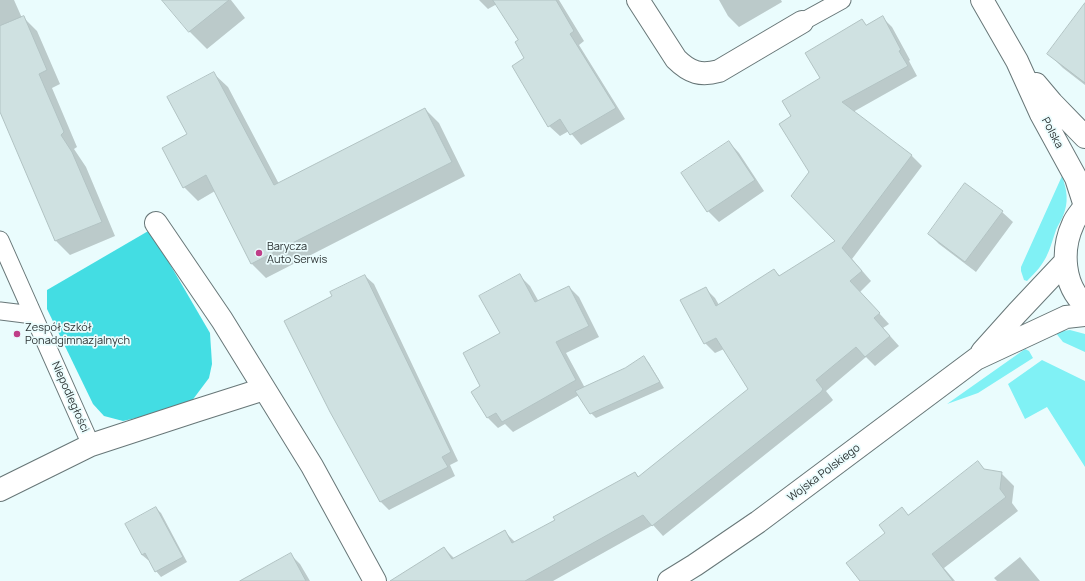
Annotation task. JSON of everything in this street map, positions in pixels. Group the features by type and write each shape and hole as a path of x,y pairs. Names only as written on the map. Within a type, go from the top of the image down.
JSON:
{"street":[{"path":"638,0 676,59 683,66 700,74 708,74 719,71 802,22"},
{"name":"Polska","path":"982,0 1017,61 1041,114 1076,178 1085,206"},
{"name":"Polska","path":"1017,61 1052,103 1085,137"},
{"path":"1085,206 1073,223 1067,242 1066,262 1070,282 1085,305"},
{"path":"156,223 222,320 312,466 375,581"},
{"name":"Wojska Polskiego","path":"669,581 708,557 758,522 976,359 1017,313 1066,262"},
{"name":"Wojska Polskiego","path":"976,359 1066,317 1085,315"},
{"name":"Niepodległości","path":"0,490 91,445 264,390"}],"lane":[{"path":"802,22 842,0"},
{"name":"Niepodległości","path":"0,240 91,445"},
{"path":"0,311 33,315"}],"shaded area":[{"path":"1062,176 1067,196 1065,211 1056,230 1049,252 1043,263 1027,281 1024,280 1021,267"},
{"path":"150,230 210,333 212,364 209,378 191,402 175,409 123,421 104,416 93,404 47,309 47,290"},
{"path":"1070,330 1085,334 1085,352 1063,342 1055,332"},
{"path":"1025,349 1029,351 1033,358 978,393 947,404"},
{"path":"1042,360 1085,381 1085,467 1047,407 1025,419 1008,384"}],"building":[{"path":"162,0 229,0 189,32"},
{"path":"493,0 556,0 574,31 570,34 616,108 570,135 560,119 548,127 512,66 524,58 515,42 518,40"},
{"path":"1085,3 1085,83 1047,54"},
{"path":"24,16 47,70 39,74 64,132 61,135 72,152 102,222 55,241 0,112 0,26"},
{"path":"883,16 901,50 899,51 908,66 842,102 912,155 842,248 862,271 850,281 880,313 874,318 890,336 865,357 856,347 816,380 823,389 821,392 652,526 643,515 525,581 390,581 444,547 452,559 505,530 512,543 555,520 553,517 635,472 638,477 748,389 716,338 704,344 680,300 706,287 716,306 774,269 779,276 835,241 791,196 809,172 779,124 791,116 782,101 820,78 805,53 862,19 866,25"},
{"path":"214,72 274,185 425,108 452,162 251,264 206,175 183,188 162,148 187,134 167,97"},
{"path":"729,141 755,180 707,212 681,173"},
{"path":"965,183 1003,211 965,262 928,234"},
{"path":"520,274 535,302 569,286 589,326 556,342 576,380 502,422 496,413 487,418 471,392 480,386 463,353 500,333 479,296"},
{"path":"365,275 451,452 442,457 448,467 380,502 330,412 284,321 332,296 330,292"},
{"path":"644,356 660,382 590,414 575,391 625,368"},
{"path":"978,461 984,469 1002,472 1000,489 1006,497 932,554 953,581 860,581 846,563 885,533 879,525 902,507 908,515"},
{"path":"156,507 183,557 155,572 145,553 142,555 125,524"},
{"path":"291,553 306,581 240,581"}],"place":[{"name":"Barycza Auto Serwis","path":"259,253"},
{"name":"Zespół Szkół Ponadgimnazjalnych","path":"17,334"}]}
